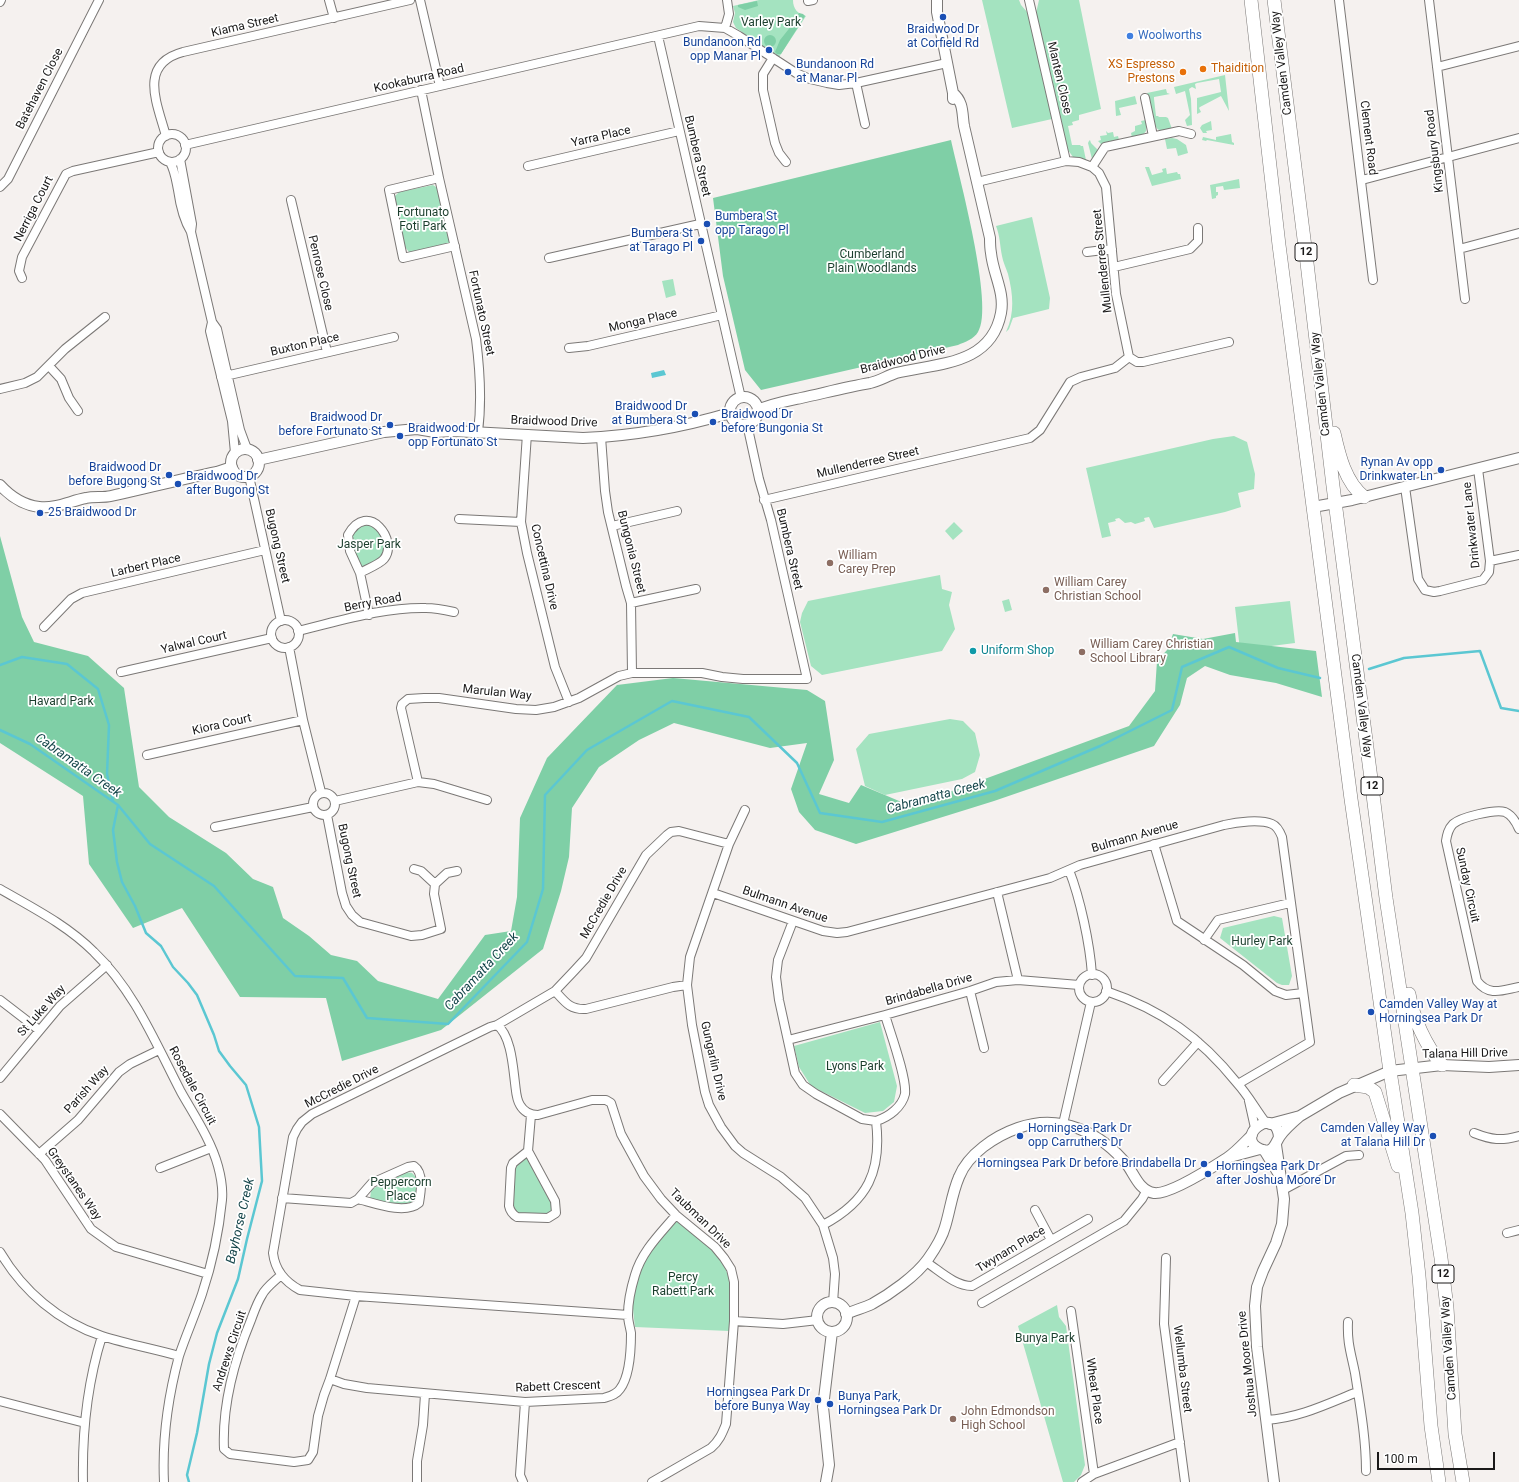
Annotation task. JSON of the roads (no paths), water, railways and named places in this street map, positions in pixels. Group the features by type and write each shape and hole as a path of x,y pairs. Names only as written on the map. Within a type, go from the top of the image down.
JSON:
{"main road":[{"path":"1243,0 1248,43 1266,134"},
{"name":"Camden Valley Way","path":"1251,0 1279,245 1351,799 1412,1213 1430,1426 1439,1482"},
{"name":"Camden Valley Way","path":"1274,0 1335,503 1386,898 1441,1258 1447,1308 1455,1434 1463,1482"},
{"path":"1315,331 1326,362 1334,433 1338,448 1352,485 1357,492 1364,497"},
{"path":"1386,898 1399,924 1412,1008 1430,1049 1442,1065"},
{"path":"1354,1085 1368,1087 1375,1092 1396,1160 1417,1258"}],"street":[{"name":"Batehaven Close","path":"0,187 8,179 99,0"},
{"path":"329,0 334,18"},
{"name":"Kiama Street","path":"166,136 161,122 153,82 156,70 165,59 178,54 410,0"},
{"path":"420,0 440,86"},
{"path":"727,0 729,14 724,28 796,72 815,81 839,85 856,84 946,63"},
{"name":"Braidwood Drive","path":"758,410 774,404 877,381 894,374 961,359 976,352 993,335 1001,312 1001,299 991,254 990,238 962,117 963,110 956,95 953,93 946,63 937,12 937,0"},
{"name":"Manten Close","path":"1028,0 1066,161"},
{"name":"Clement Road","path":"1340,0 1373,280"},
{"name":"Kingsbury Road","path":"1429,0 1465,299"},
{"name":"Kookaburra Road","path":"185,145 699,26 724,28"},
{"name":"Bumbera Street","path":"658,36 741,398"},
{"path":"1437,67 1519,46"},
{"path":"772,58 763,74 763,90 779,153 786,162"},
{"path":"856,84 865,124"},
{"name":"Fortunato Street","path":"421,90 439,178 476,339 480,397 478,432"},
{"path":"1145,98 1153,136"},
{"name":"Yarra Place","path":"528,166 679,131"},
{"path":"977,182 1066,161 1079,162 1092,167 1105,147 1180,131 1191,134"},
{"path":"170,162 180,159 186,150 183,140 176,135 166,136 159,142 159,152 161,157 170,162 175,172 182,212 190,232 212,322 217,329 232,421 235,453"},
{"path":"1362,180 1519,138"},
{"name":"Nerriga Court","path":"22,278 19,271 22,257 66,174 73,171 159,152"},
{"path":"180,159 192,224 190,232"},
{"name":"Mullenderree Street","path":"764,500 1030,438 1040,430 1070,382 1081,377 1115,368 1129,357 1117,300 1108,191 1102,178 1092,167"},
{"path":"439,178 388,190 403,258 455,246"},
{"name":"Penrose Close","path":"291,200 327,352"},
{"path":"549,258 700,224"},
{"path":"1114,267 1190,249 1198,241 1198,228"},
{"path":"1459,249 1519,233"},
{"path":"1087,252 1112,249"},
{"name":"Monga Place","path":"569,348 596,344 722,315"},
{"path":"0,388 33,380 65,349 105,317"},
{"name":"Buxton Place","path":"224,376 394,337"},
{"path":"1129,357 1137,362 1143,362 1229,342"},
{"path":"49,366 61,379 69,398 78,411"},
{"path":"224,376 247,449"},
{"path":"745,397 752,400 757,406 758,410 755,419 747,424 738,423 730,413 734,402 741,398 745,397"},
{"name":"Braidwood Drive","path":"258,460 384,432 417,429 435,432 478,432 583,438 602,437 658,429 730,413"},
{"name":"Bumbera Street","path":"747,424 807,679"},
{"name":"Concettina Drive","path":"527,434 521,522 527,553 555,667 569,702"},
{"name":"Bungonia Street","path":"602,437 604,491 631,603 632,673"},
{"path":"247,449 254,453 258,460 258,468 249,476 240,476 232,467 232,459 235,453 239,450 247,449"},
{"path":"1313,507 1364,497 1519,458"},
{"path":"0,485 13,496 26,503 49,507 65,505 87,498 111,496 218,472 232,467"},
{"name":"Drinkwater Lane","path":"1405,487 1418,579 1425,590 1434,592 1440,591 1483,580 1489,572 1490,561 1478,468"},
{"name":"Bugong Street","path":"249,476 281,621"},
{"path":"612,526 676,511"},
{"path":"460,519 521,522"},
{"path":"360,572 383,560 387,552 387,546 382,529 376,523 359,523 348,536 350,551 360,572 369,615"},
{"name":"Larbert Place","path":"44,628 72,599 82,594 265,550"},
{"path":"1490,561 1519,555"},
{"path":"631,603 696,589"},
{"name":"Berry Road","path":"298,631 402,609 428,608 454,612"},
{"path":"281,621 288,621 295,624 298,631 297,640 294,645 289,648 279,646 272,638 273,627 281,621"},
{"name":"Yalwal Court","path":"121,672 272,638"},
{"path":"289,648 303,720 321,792"},
{"name":"Marulan Way","path":"418,782 401,708 405,701 416,698 439,698 516,709 536,710 554,707 569,702 619,676 632,673 702,673 738,679 807,679"},
{"name":"Kiora Court","path":"147,755 303,720"},
{"path":"335,801 418,782 434,784 487,800"},
{"path":"321,792 326,792 332,795 335,801 334,809 327,815 319,814 313,807 314,798 321,792"},
{"path":"215,827 313,807"},
{"name":"Gungarlin Drive","path":"745,810 730,844 690,957 687,985 692,1025 703,1085 709,1105 727,1136 743,1153 781,1177 805,1198 824,1225 834,1258 835,1274 833,1303"},
{"name":"Sunday Circuit","path":"1519,828 1511,816 1506,813 1494,811 1458,821 1446,834 1446,841 1477,981 1481,986 1492,991 1519,987"},
{"name":"Bugong Street","path":"327,815 342,893 346,906 352,915 360,922 412,936 422,935 441,929 434,894 435,884"},
{"name":"Bulmann Avenue","path":"713,893 823,931 837,933 847,932 1050,878 1080,865 1236,822 1274,825 1282,837 1310,1042 1238,1084"},
{"name":"McCredie Drive","path":"628,1315 356,1296 300,1290 281,1275 273,1253 293,1137 297,1129 308,1117 318,1111 497,1025 555,991 586,958 646,855 671,832 679,831 730,844"},
{"path":"1154,844 1177,921 1244,965 1275,991 1286,995 1303,993"},
{"path":"414,868 421,871 435,884 447,873 457,871"},
{"path":"1069,870 1082,916 1091,959 1092,975"},
{"name":"Rosedale Circuit","path":"0,889 71,931 107,965 126,990 160,1050 211,1148 218,1165 222,1182 222,1197 208,1274 179,1356 168,1402 163,1457 164,1482"},
{"path":"996,892 1018,980"},
{"path":"1204,940 1218,920 1290,903"},
{"path":"792,920 778,960 776,977 779,1000 792,1064 798,1080 816,1094 862,1118 876,1120 888,1116 896,1110 905,1093 903,1077 885,1015"},
{"name":"St Luke Way","path":"0,1078 60,1006 107,965"},
{"path":"1092,975 1102,978 1105,983 1106,991 1101,999 1096,1002 1091,1002 1082,997 1079,986 1083,979 1092,975"},
{"name":"Brindabella Drive","path":"788,1040 885,1015 970,991 996,982 1018,980 1079,986"},
{"path":"555,991 570,1006 579,1010 673,987 687,985"},
{"path":"970,991 984,1048"},
{"path":"1106,991 1159,1013 1175,1023 1198,1042 1238,1084 1248,1099 1268,1123 1277,1129 1277,1141"},
{"path":"0,1000 39,1030"},
{"path":"1063,1124 1091,1002"},
{"path":"497,1025 502,1028 511,1052 517,1097 520,1105 531,1115 528,1151 555,1201 556,1213 548,1218 517,1217 510,1211 511,1168 513,1163 528,1151"},
{"path":"1163,1081 1198,1042"},
{"name":"Parish Way","path":"39,1154 78,1120 119,1072 130,1064 160,1050"},
{"name":"Talana Hill Drive","path":"1300,1116 1354,1085 1390,1071 1442,1065 1489,1067 1519,1065"},
{"path":"1248,1099 1254,1144 1262,1149"},
{"name":"Taubman Drive","path":"531,1115 546,1114 592,1100 606,1100 611,1104 621,1134 644,1176 661,1199 676,1215 715,1247 732,1269 734,1282 734,1321 726,1424 720,1437 711,1448 652,1482"},
{"name":"Greystanes Way","path":"0,1114 45,1160 90,1229 116,1248 208,1274"},
{"path":"846,1314 872,1304 918,1271 926,1262 941,1238 959,1176 967,1163 976,1153 993,1140 1017,1128 1038,1124 1063,1124 1096,1137 1112,1149 1129,1168 1140,1185 1153,1193 1170,1190 1228,1157 1258,1125 1300,1116"},
{"path":"1228,1157 1262,1149 1269,1149 1300,1116"},
{"path":"824,1225 852,1207 863,1194 872,1176 878,1156 876,1120"},
{"path":"1474,1133 1498,1140 1519,1136"},
{"name":"Joshua Moore Drive","path":"1274,1482 1257,1347 1254,1306 1257,1287 1272,1254 1281,1229 1284,1212 1277,1141"},
{"path":"160,1168 211,1148"},
{"name":"Joshua Moore Drive","path":"1262,1149 1280,1176"},
{"path":"1283,1190 1346,1156 1359,1155"},
{"path":"282,1198 344,1204 351,1203 358,1199 372,1183 408,1167 414,1166 418,1169 421,1175 419,1203 412,1207 382,1206 358,1199"},
{"path":"982,1303 1124,1222 1147,1190"},
{"path":"1035,1210 1051,1240"},
{"name":"Rabett Crescent","path":"330,1379 351,1386 525,1402 604,1398 614,1395 620,1390 626,1380 629,1363 631,1333 628,1315 629,1294 635,1273 647,1249 676,1215"},
{"name":"Twynam Place","path":"926,1262 958,1284 972,1286 1088,1219"},
{"path":"1507,1233 1519,1230"},
{"path":"0,1252 12,1272 32,1294 67,1320 102,1336 179,1356"},
{"name":"Wellumba Street","path":"1166,1258 1164,1324 1185,1482"},
{"name":"Andrews Circuit","path":"281,1275 262,1295 245,1334 233,1371 226,1403 223,1430 224,1449 230,1454 294,1462 308,1460 313,1452 318,1416 324,1395 356,1296"},
{"path":"833,1303 842,1306 846,1314 845,1325 839,1330 832,1332 823,1329 818,1320 818,1313 821,1308 827,1304 833,1303"},
{"name":"Wheat Place","path":"1071,1312 1094,1474"},
{"path":"734,1321 784,1324 818,1320"},
{"path":"1348,1322 1347,1338 1366,1454 1366,1470"},
{"path":"826,1482 828,1465 823,1407 832,1332"},
{"path":"83,1482 84,1423 95,1356 102,1336"},
{"path":"1266,1420 1292,1417 1357,1392"},
{"path":"416,1482 425,1394"},
{"path":"0,1401 84,1423"},
{"path":"523,1482 520,1475 525,1402"},
{"path":"1082,1482 1094,1474 1180,1442"}],"water":[{"path":"664,370 666,375 652,378 651,373"}],"waterway":[{"name":"Cabramatta Creek","path":"0,730 30,744 118,805 150,844 214,886 295,976 343,978 367,1018 448,1024 527,942 543,889 545,795 587,750 672,701 749,717 797,763 820,813 882,822 995,791 1100,746 1172,710 1182,667 1229,647 1278,668 1320,678"},
{"name":"Cabramatta Creek","path":"1369,669 1404,658 1480,651 1501,708 1519,711"},
{"path":"0,665 22,657 67,664 98,689 109,725 107,774 113,801"},
{"name":"Bayhorse Creek","path":"118,805 113,830 117,862 122,882 135,906 146,933 161,946 173,967 197,995 219,1051 246,1085 259,1127 262,1181 238,1279 217,1333 209,1364 197,1433 187,1475 189,1482"}],"place":[{"name":"Braidwood Dr at Corfield Rd","path":"943,17"},
{"name":"Woolworths","path":"1130,36"},
{"name":"Bundanoon Rd opp Manar Pl","path":"769,50"},
{"name":"Thaidition","path":"1203,69"},
{"name":"Bundanoon Rd at Manar Pl","path":"788,72"},
{"name":"XS Espresso Prestons","path":"1183,72"},
{"name":"Bumbera St opp Tarago Pl","path":"707,224"},
{"name":"Bumbera St at Tarago Pl","path":"701,241"},
{"name":"Braidwood Dr at Bumbera St","path":"695,414"},
{"name":"Braidwood Dr before Bungonia St","path":"713,422"},
{"name":"Braidwood Dr before Fortunato St","path":"390,425"},
{"name":"Braidwood Dr opp Fortunato St","path":"400,436"},
{"name":"Rynan Av opp Drinkwater Ln","path":"1441,470"},
{"name":"Braidwood Dr before Bugong St","path":"169,475"},
{"name":"Braidwood Dr after Bugong St","path":"178,484"},
{"name":"25 Braidwood Dr","path":"40,513"},
{"name":"William Carey Prep","path":"830,563"},
{"name":"William Carey Christian School","path":"1046,590"},
{"name":"Uniform Shop","path":"973,651"},
{"name":"William Carey Christian School Library","path":"1082,652"},
{"name":"Camden Valley Way at Horningsea Park Dr","path":"1371,1012"},
{"name":"Horningsea Park Dr opp Carruthers Dr","path":"1020,1136"},
{"name":"Camden Valley Way at Talana Hill Dr","path":"1433,1136"},
{"name":"Horningsea Park Dr before Brindabella Dr","path":"1204,1164"},
{"name":"Horningsea Park Dr after Joshua Moore Dr","path":"1208,1174"},
{"name":"Horningsea Park Dr before Bunya Way","path":"818,1400"},
{"name":"Bunya Park, Horningsea Park Dr","path":"830,1404"},
{"name":"John Edmondson High School","path":"953,1419"}],"park label":[{"name":"Varley Park","path":"771,23"},
{"name":"Fortunato Foti Park","path":"423,220"},
{"name":"Cumberland Plain Woodlands","path":"872,262"},
{"name":"Jasper Park","path":"369,545"},
{"name":"Havard Park","path":"61,702"},
{"name":"Hurley Park","path":"1262,942"},
{"name":"Lyons Park","path":"855,1067"},
{"name":"Peppercorn Place","path":"401,1190"},
{"name":"Percy Rabett Park","path":"683,1285"},
{"name":"Bunya Park","path":"1045,1339"}]}
